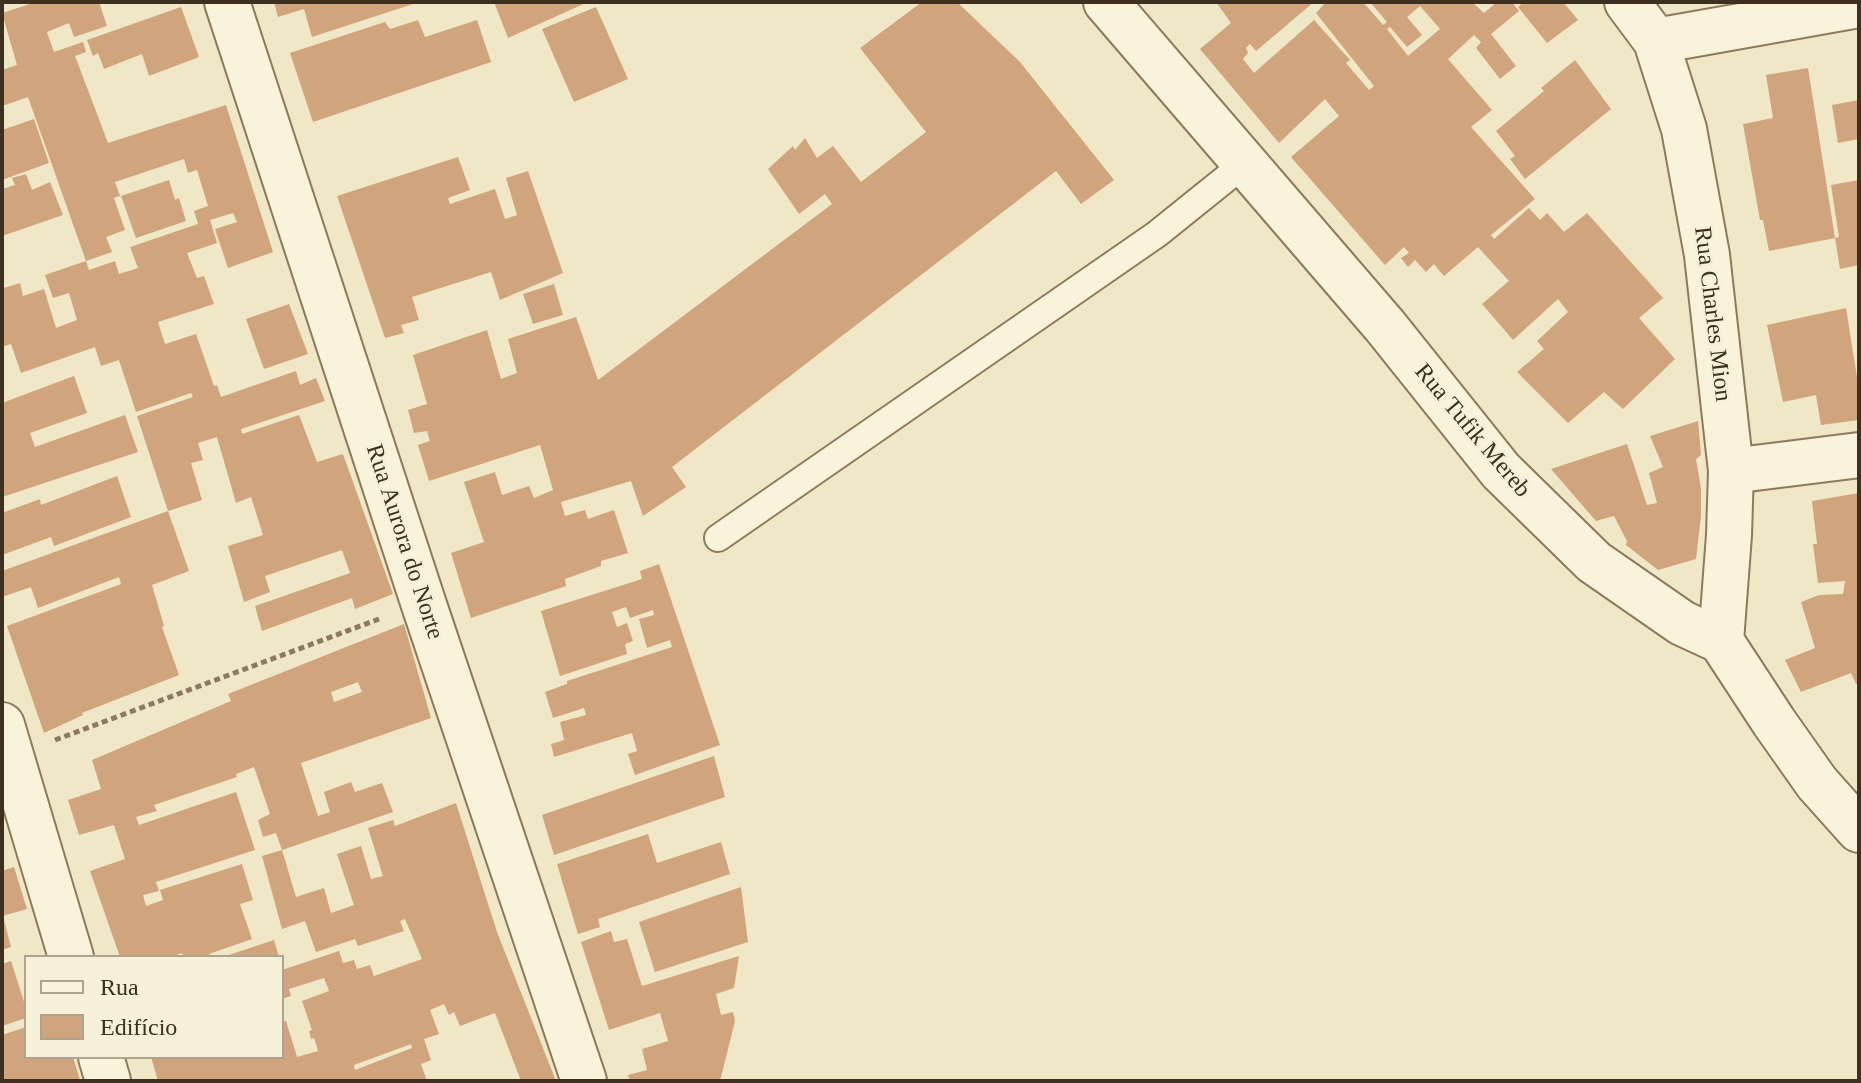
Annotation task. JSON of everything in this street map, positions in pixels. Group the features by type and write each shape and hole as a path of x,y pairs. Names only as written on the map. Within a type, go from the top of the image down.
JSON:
{"street":[{"name":"Rua Aurora do Norte","path":"227,2 584,1081"},
{"name":"Rua Tufik Mereb","path":"1106,2 1385,326 1501,471 1594,562 1682,623 1721,641"},
{"name":"Rua Charles Mion","path":"1627,2 1656,41 1684,129 1707,255 1731,471 1721,641"},
{"path":"1656,41 1859,5"},
{"path":"1731,471 1859,455"},
{"path":"1721,641 1800,759 1859,830"},
{"path":"7,740 70,955"},
{"path":"102,1059 108,1081"}],"lane":[{"path":"718,538 1157,234 1244,164"}],"path":[{"path":"7,740 423,602"}],"building":[{"path":"36,2 99,2 107,26 74,37 69,23 47,32 54,52 83,42 86,52 75,56 108,143 226,105 273,252 228,268 215,229 237,222 233,213 210,220 217,243 187,253 197,278 204,276 214,304 158,322 165,344 196,334 214,386 217,385 221,397 296,371 300,385 316,378 325,401 241,429 242,434 299,415 317,462 343,454 393,594 355,609 352,598 262,631 255,606 350,573 342,550 265,576 270,592 244,602 228,546 263,535 251,497 236,503 217,437 198,443 203,460 191,463 202,500 168,511 137,416 193,397 191,393 136,412 119,360 101,366 95,347 21,373 11,344 2,347 2,282 4,288 20,283 23,296 44,289 56,328 77,320 69,293 53,298 45,275 86,261 28,97 2,106 2,70 17,65 2,13","holes":["184,159 188,173 197,170 208,206 194,211 198,224 130,247 138,268 119,274 115,261 89,270 86,261 112,252 106,237 125,230 114,198 120,196 115,182"]},
{"path":"274,2 416,3 312,37 304,9 278,17"},
{"path":"494,2 588,2 508,38"},
{"path":"922,2 957,2 1020,62 1114,180 1081,204 1056,171 672,467 686,487 643,516 631,481 561,502 565,516 585,510 588,519 614,510 628,553 601,561 601,566 565,579 566,586 471,618 451,553 484,542 464,482 495,472 502,495 529,486 534,498 553,490 540,445 429,481 418,445 430,441 427,431 414,433 408,410 427,404 413,355 487,330 501,379 517,373 508,339 576,317 598,380 832,204 825,194 799,214 768,169 793,146 795,150 805,138 817,158 833,146 861,182 926,132 860,48"},
{"path":"1216,2 1314,2 1256,51 1250,44 1243,59 1254,73 1314,20 1350,60 1346,63 1369,90 1374,86 1316,13 1326,2 1363,2 1383,25 1387,22 1370,2 1472,2 1484,13 1497,2 1512,2 1519,11 1491,34 1516,66 1500,79 1476,48 1481,42 1474,35 1448,59 1492,110 1471,127 1535,199 1491,235 1494,239 1529,208 1540,220 1547,213 1564,232 1587,213 1663,298 1639,318 1675,359 1623,409 1604,392 1568,423 1517,372 1544,349 1537,341 1568,312 1558,299 1513,340 1482,304 1509,281 1478,247 1444,276 1434,264 1426,272 1415,260 1408,267 1401,258 1409,253 1404,247 1385,265 1291,157 1339,116 1325,99 1279,143 1200,49 1231,23","holes":["1420,6 1440,29 1408,56 1387,29 1390,27 1407,47 1422,35 1407,17"]},
{"path":"1524,2 1563,2 1578,20 1547,43 1518,7"},
{"path":"181,7 199,57 149,76 142,54 104,69 98,53 93,56 87,40"},
{"path":"596,7 628,79 574,102 542,29"},
{"path":"418,20 425,37 477,20 491,62 313,122 290,53 385,22 390,29"},
{"path":"1575,60 1611,109 1525,179 1510,159 1515,156 1496,131"},
{"path":"1808,68 1835,238 1769,251 1763,220 1760,220 1743,124 1773,118 1766,75"},
{"path":"1859,100 1859,139 1838,143 1832,105"},
{"path":"34,119 49,163 2,180 2,130"},
{"path":"458,157 470,190 448,198 450,204 495,189 505,219 517,215 506,178 528,171 563,273 500,300 491,272 412,297 419,320 401,325 404,333 385,338 337,196"},
{"path":"26,174 32,190 50,182 63,215 2,236 2,189 15,185 12,178"},
{"path":"169,180 186,221 136,238 121,196"},
{"path":"1859,180 1859,265 1840,269 1835,238 1839,237 1831,185"},
{"path":"554,284 563,315 533,324 523,294"},
{"path":"289,304 308,354 264,369 246,319"},
{"path":"1846,308 1859,390 1859,420 1821,425 1816,395 1783,402 1767,325"},
{"path":"74,376 87,413 30,433 35,447 125,415 138,452 2,497 2,403"},
{"path":"1698,421 1701,455 1696,459 1701,516 1696,559 1658,570 1626,545 1627,541 1614,516 1596,521 1551,469 1627,444 1647,505 1657,503 1649,473 1663,467 1650,436"},
{"path":"117,476 131,517 54,546 51,537 2,555 2,513 40,499 41,505"},
{"path":"1859,493 1859,683 1856,684 1851,673 1801,692 1785,660 1815,648 1801,602 1819,595 1843,594 1845,581 1818,583 1812,501"},
{"path":"168,511 189,571 152,585 162,627 179,675 82,713 44,733 7,626 121,584 119,577 38,608 31,587 2,597 2,571"},
{"path":"659,564 720,745 635,775 628,754 637,751 632,733 554,757 551,744 564,740 560,722 586,715 584,708 553,718 545,692 567,684 567,681 672,647 670,640 647,648 639,619 654,615 653,610 630,618 626,607 612,612 617,627 627,623 633,641 625,644 627,654 560,676 541,611 642,579 640,571"},
{"path":"404,624 431,718 301,763 318,816 330,812 324,792 351,782 355,792 382,783 393,812 282,850 276,833 263,837 258,820 270,814 254,767 236,774 237,777 154,805 157,811 136,817 139,825 236,792 255,850 156,882 159,891 143,895 146,906 163,900 160,890 242,864 253,900 240,904 252,939 209,955 119,955 90,871 125,859 114,825 79,835 68,800 101,789 92,760 231,701 228,694","holes":["358,682 362,692 334,702 331,692"]},
{"path":"714,756 725,797 554,855 542,815"},
{"path":"456,803 497,932 556,1081 521,1081 495,1013 460,1026 454,1012 449,1015 444,1004 430,1010 439,1034 424,1039 431,1060 421,1064 427,1081 158,1081 152,1059 284,1059 286,1021 297,1057 318,1051 314,1038 311,1039 309,1031 312,1030 302,1001 329,991 324,978 289,989 291,996 284,998 284,969 339,951 343,963 354,960 357,969 370,965 374,976 422,959 405,919 400,921 404,931 358,946 355,939 316,952 305,921 282,929 262,856 282,850 296,897 324,888 331,913 354,905 337,854 361,846 371,879 383,876 368,828 393,820 395,826","holes":["411,1044 412,1048 355,1070 354,1065"]},
{"path":"648,834 657,863 721,842 730,874 598,919 600,927 578,934 557,864"},
{"path":"14,867 27,909 2,916 2,871"},
{"path":"741,887 748,942 655,972 639,922"},
{"path":"2,917 11,947 2,950"},
{"path":"611,931 614,942 627,939 642,986 739,956 734,988 716,994 721,1015 733,1012 735,1021 720,1081 630,1081 628,1075 647,1070 642,1049 668,1041 660,1013 609,1030 581,942"},
{"path":"274,940 278,955 229,955"},
{"path":"11,961 24,1002 24,1019 2,1026 2,964"},
{"path":"24,1028 24,1059 74,1059 80,1080 2,1081 2,1035"}]}
